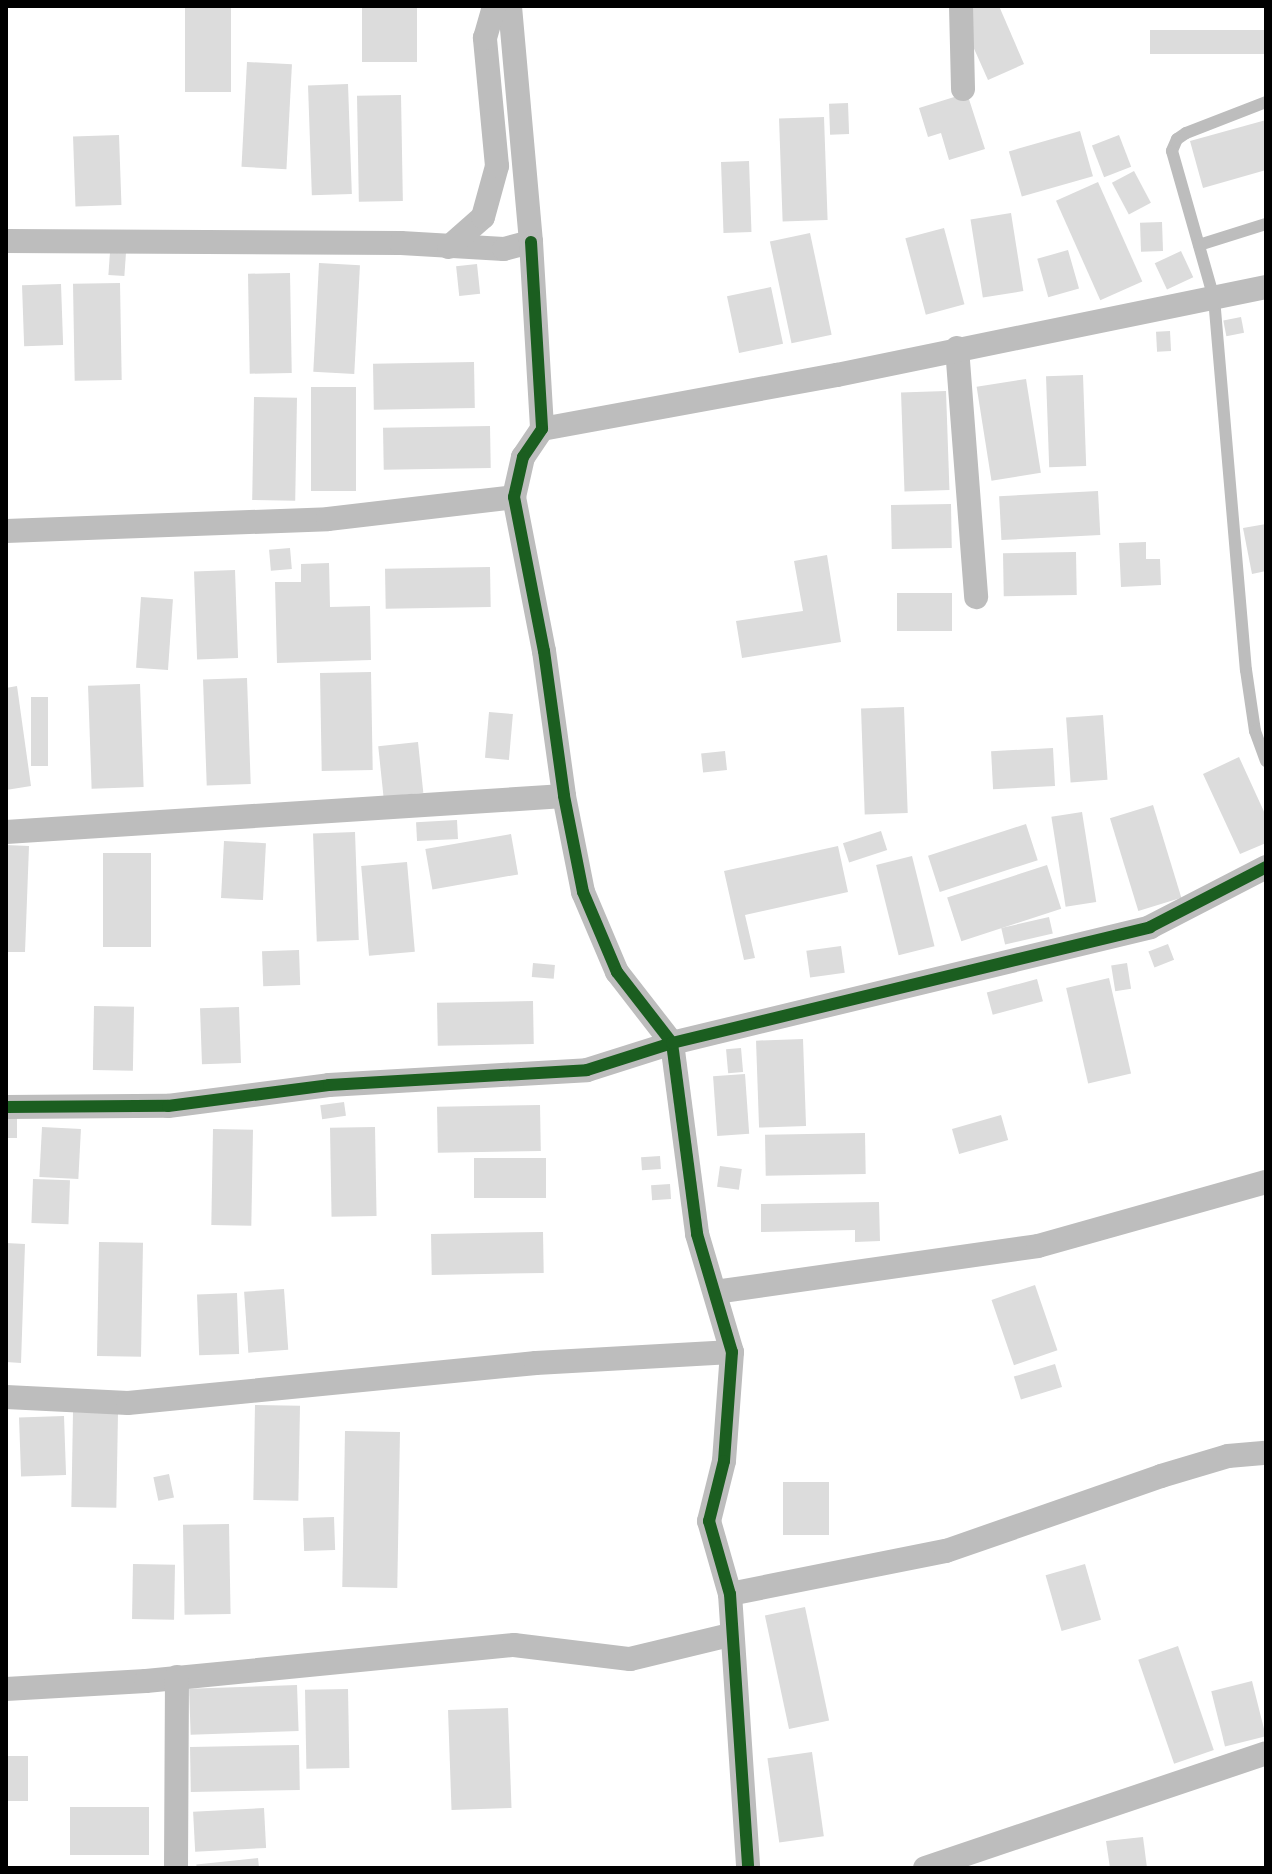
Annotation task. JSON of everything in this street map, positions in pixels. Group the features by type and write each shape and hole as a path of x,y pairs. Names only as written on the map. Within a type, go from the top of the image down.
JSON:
{"street":[{"path":"449,247 483,217 497,166 485,38 494,6"},
{"path":"510,6 531,242 542,429 523,457 514,497 544,651 564,796 583,892 617,972 672,1043 697,1234 732,1352 724,1461 709,1521 730,1594 730,1635 746,1786 748,1868"},
{"path":"961,6 963,89"},
{"path":"6,241 504,249 531,242"},
{"path":"542,429 837,375 1266,287"},
{"path":"957,348 976,597"},
{"path":"6,531 328,519 514,497"},
{"path":"6,832 564,796"},
{"path":"6,1107 168,1106 329,1085 587,1070 672,1043 1150,927 1266,867"},
{"path":"715,1292 1038,1246 1266,1182"},
{"path":"6,1397 128,1403 536,1363 732,1352"},
{"path":"730,1594 946,1551 1161,1476 1228,1456 1266,1453"},
{"path":"6,1689 177,1677 514,1645 591,1650 630,1659 730,1635"},
{"path":"176,1868 177,1677"},
{"path":"925,1868 1266,1753"}],"lane":[{"path":"1266,102 1177,139 1172,151 1214,298 1246,670 1255,731 1266,761"},
{"path":"1199,245 1266,224"}],"building":[{"path":"185,6 231,6 231,92 185,92"},
{"path":"362,6 417,6 417,62 362,62"},
{"path":"955,6 999,6 1024,64 988,80"},
{"path":"1150,30 1266,30 1266,54 1150,54"},
{"path":"247,62 292,64 286,169 242,167"},
{"path":"348,84 352,194 312,195 308,85"},
{"path":"967,93 985,149 949,160 941,133 928,137 919,108"},
{"path":"401,95 403,201 359,202 357,96"},
{"path":"848,103 849,134 830,135 829,104"},
{"path":"824,117 828,220 783,222 779,119"},
{"path":"1266,120 1266,170 1203,188 1190,141"},
{"path":"1080,131 1093,176 1022,197 1009,151"},
{"path":"119,135 121,205 75,207 73,137"},
{"path":"1119,135 1131,167 1104,177 1092,145"},
{"path":"749,161 751,232 723,233 721,162"},
{"path":"1134,171 1151,203 1129,215 1112,183"},
{"path":"1098,182 1142,282 1100,300 1056,201"},
{"path":"1011,213 1023,291 983,297 971,219"},
{"path":"1162,222 1163,251 1141,252 1140,223"},
{"path":"944,228 964,304 926,315 905,238"},
{"path":"810,233 832,335 792,343 770,242"},
{"path":"1068,250 1079,288 1048,297 1037,259"},
{"path":"1181,251 1193,277 1167,290 1155,263"},
{"path":"110,252 126,253 124,276 108,275"},
{"path":"319,263 360,265 354,374 313,372"},
{"path":"477,264 480,294 459,296 456,266"},
{"path":"290,273 292,373 250,374 248,274"},
{"path":"120,283 122,380 75,381 73,284"},
{"path":"61,284 63,345 24,346 22,285"},
{"path":"771,287 783,344 739,353 727,296"},
{"path":"1241,317 1244,333 1226,336 1223,320"},
{"path":"1170,331 1171,351 1157,352 1156,332"},
{"path":"474,362 475,408 374,410 373,364"},
{"path":"1083,375 1086,466 1049,467 1046,376"},
{"path":"1026,379 1041,473 991,481 977,387"},
{"path":"311,387 356,387 356,491 311,491"},
{"path":"946,391 949,490 904,492 901,393"},
{"path":"254,397 297,398 295,501 252,500"},
{"path":"490,426 491,468 384,470 383,428"},
{"path":"1098,491 1100,535 1001,540 999,496"},
{"path":"951,504 952,548 892,549 891,505"},
{"path":"1266,524 1266,571 1252,574 1243,528"},
{"path":"1146,542 1146,559 1160,559 1161,585 1121,587 1119,543"},
{"path":"290,548 292,569 271,571 269,550"},
{"path":"1076,552 1077,595 1004,596 1003,553"},
{"path":"827,555 841,642 742,658 736,621 803,611 794,561"},
{"path":"329,563 330,607 370,606 371,660 277,663 275,582 301,582 301,564"},
{"path":"490,567 491,607 386,609 385,569"},
{"path":"235,570 238,658 197,659 194,571"},
{"path":"897,593 952,593 952,631 897,631"},
{"path":"141,597 173,599 168,670 136,668"},
{"path":"371,672 373,770 322,771 320,673"},
{"path":"247,678 251,784 207,785 203,680"},
{"path":"140,684 144,787 92,789 88,686"},
{"path":"17,686 31,786 6,790 6,688"},
{"path":"31,697 48,697 48,766 31,766"},
{"path":"904,707 908,813 865,814 861,709"},
{"path":"489,712 513,714 509,760 485,758"},
{"path":"1103,715 1108,780 1071,782 1066,718"},
{"path":"418,742 423,793 384,797 378,746"},
{"path":"1053,748 1055,786 993,789 991,751"},
{"path":"725,751 727,770 703,772 701,754"},
{"path":"1239,757 1266,816 1266,843 1240,854 1203,774"},
{"path":"1153,805 1181,898 1138,911 1110,818"},
{"path":"1082,812 1096,902 1066,907 1051,817"},
{"path":"457,820 458,839 417,841 416,822"},
{"path":"1026,824 1038,860 940,892 928,856"},
{"path":"881,831 887,850 849,862 843,843"},
{"path":"355,832 359,940 317,941 313,833"},
{"path":"511,834 518,874 432,889 425,849"},
{"path":"224,841 266,843 263,900 221,898"},
{"path":"6,845 29,846 25,952 6,952"},
{"path":"838,846 848,892 745,915 755,958 744,960 724,871"},
{"path":"103,853 151,853 151,947 103,947"},
{"path":"912,856 934,946 899,955 876,865"},
{"path":"407,862 415,952 369,956 361,866"},
{"path":"1047,865 1061,909 961,941 947,897"},
{"path":"1049,917 1053,934 1005,945 1001,928"},
{"path":"1168,944 1174,960 1154,967 1148,952"},
{"path":"841,946 845,973 810,978 806,951"},
{"path":"299,950 300,985 263,986 262,951"},
{"path":"533,963 555,965 554,979 532,977"},
{"path":"1127,963 1131,989 1115,991 1111,966"},
{"path":"1109,978 1131,1073 1088,1083 1066,988"},
{"path":"1037,979 1043,1001 993,1015 987,992"},
{"path":"533,1001 534,1044 438,1046 437,1003"},
{"path":"94,1006 134,1007 133,1071 93,1070"},
{"path":"239,1007 241,1063 202,1064 200,1008"},
{"path":"803,1039 806,1126 759,1128 756,1041"},
{"path":"741,1048 743,1072 728,1073 726,1049"},
{"path":"745,1074 749,1134 717,1136 713,1076"},
{"path":"344,1102 346,1116 322,1119 320,1105"},
{"path":"540,1105 541,1151 438,1153 437,1107"},
{"path":"6,1111 17,1111 17,1138 6,1138"},
{"path":"1001,1115 1008,1140 959,1154 952,1129"},
{"path":"42,1127 81,1129 78,1179 39,1177"},
{"path":"375,1127 377,1216 332,1217 330,1128"},
{"path":"213,1129 253,1130 251,1226 211,1225"},
{"path":"865,1133 866,1174 766,1176 765,1135"},
{"path":"660,1156 661,1169 642,1170 641,1157"},
{"path":"474,1158 546,1158 546,1198 474,1198"},
{"path":"720,1166 742,1169 739,1190 717,1187"},
{"path":"33,1179 70,1180 68,1224 31,1223"},
{"path":"670,1184 671,1199 652,1200 651,1185"},
{"path":"879,1202 880,1241 855,1242 855,1230 761,1232 761,1204"},
{"path":"543,1232 544,1273 432,1275 431,1234"},
{"path":"99,1242 143,1243 141,1357 97,1356"},
{"path":"6,1243 25,1244 21,1363 6,1362"},
{"path":"1035,1285 1057,1350 1014,1365 992,1300"},
{"path":"284,1289 288,1350 248,1353 244,1292"},
{"path":"237,1293 239,1354 199,1355 197,1294"},
{"path":"1055,1364 1062,1387 1021,1400 1014,1377"},
{"path":"255,1405 300,1406 298,1501 253,1500"},
{"path":"73,1412 118,1413 116,1508 71,1507"},
{"path":"64,1416 66,1475 21,1477 19,1418"},
{"path":"345,1431 400,1432 397,1588 342,1587"},
{"path":"169,1474 174,1497 158,1501 153,1477"},
{"path":"783,1482 829,1482 829,1535 783,1535"},
{"path":"334,1517 335,1550 304,1551 303,1518"},
{"path":"229,1524 231,1614 185,1615 183,1525"},
{"path":"133,1564 175,1565 174,1620 132,1619"},
{"path":"1085,1564 1101,1620 1062,1631 1046,1575"},
{"path":"805,1607 829,1720 789,1729 765,1616"},
{"path":"1178,1646 1214,1750 1174,1764 1138,1660"},
{"path":"1252,1681 1266,1736 1225,1746 1211,1691"},
{"path":"297,1685 299,1731 191,1735 189,1689"},
{"path":"348,1689 349,1768 306,1769 305,1690"},
{"path":"508,1708 511,1808 452,1810 448,1710"},
{"path":"299,1745 300,1790 191,1792 190,1747"},
{"path":"812,1752 824,1836 779,1842 767,1758"},
{"path":"6,1756 28,1756 28,1801 6,1801"},
{"path":"70,1807 149,1807 149,1855 70,1855"},
{"path":"264,1808 266,1848 195,1852 193,1812"},
{"path":"1143,1837 1147,1868 1110,1868 1106,1841"},
{"path":"258,1858 259,1868 197,1868 196,1864"}],"cycle path":[{"path":"531,242 542,429 523,457 514,497 544,651 564,796 583,892 617,972 672,1043 697,1234 732,1352 724,1461 709,1521 730,1594 748,1868"},
{"path":"6,1107 168,1106 329,1085 587,1070 672,1043 1150,927 1266,867"}]}
